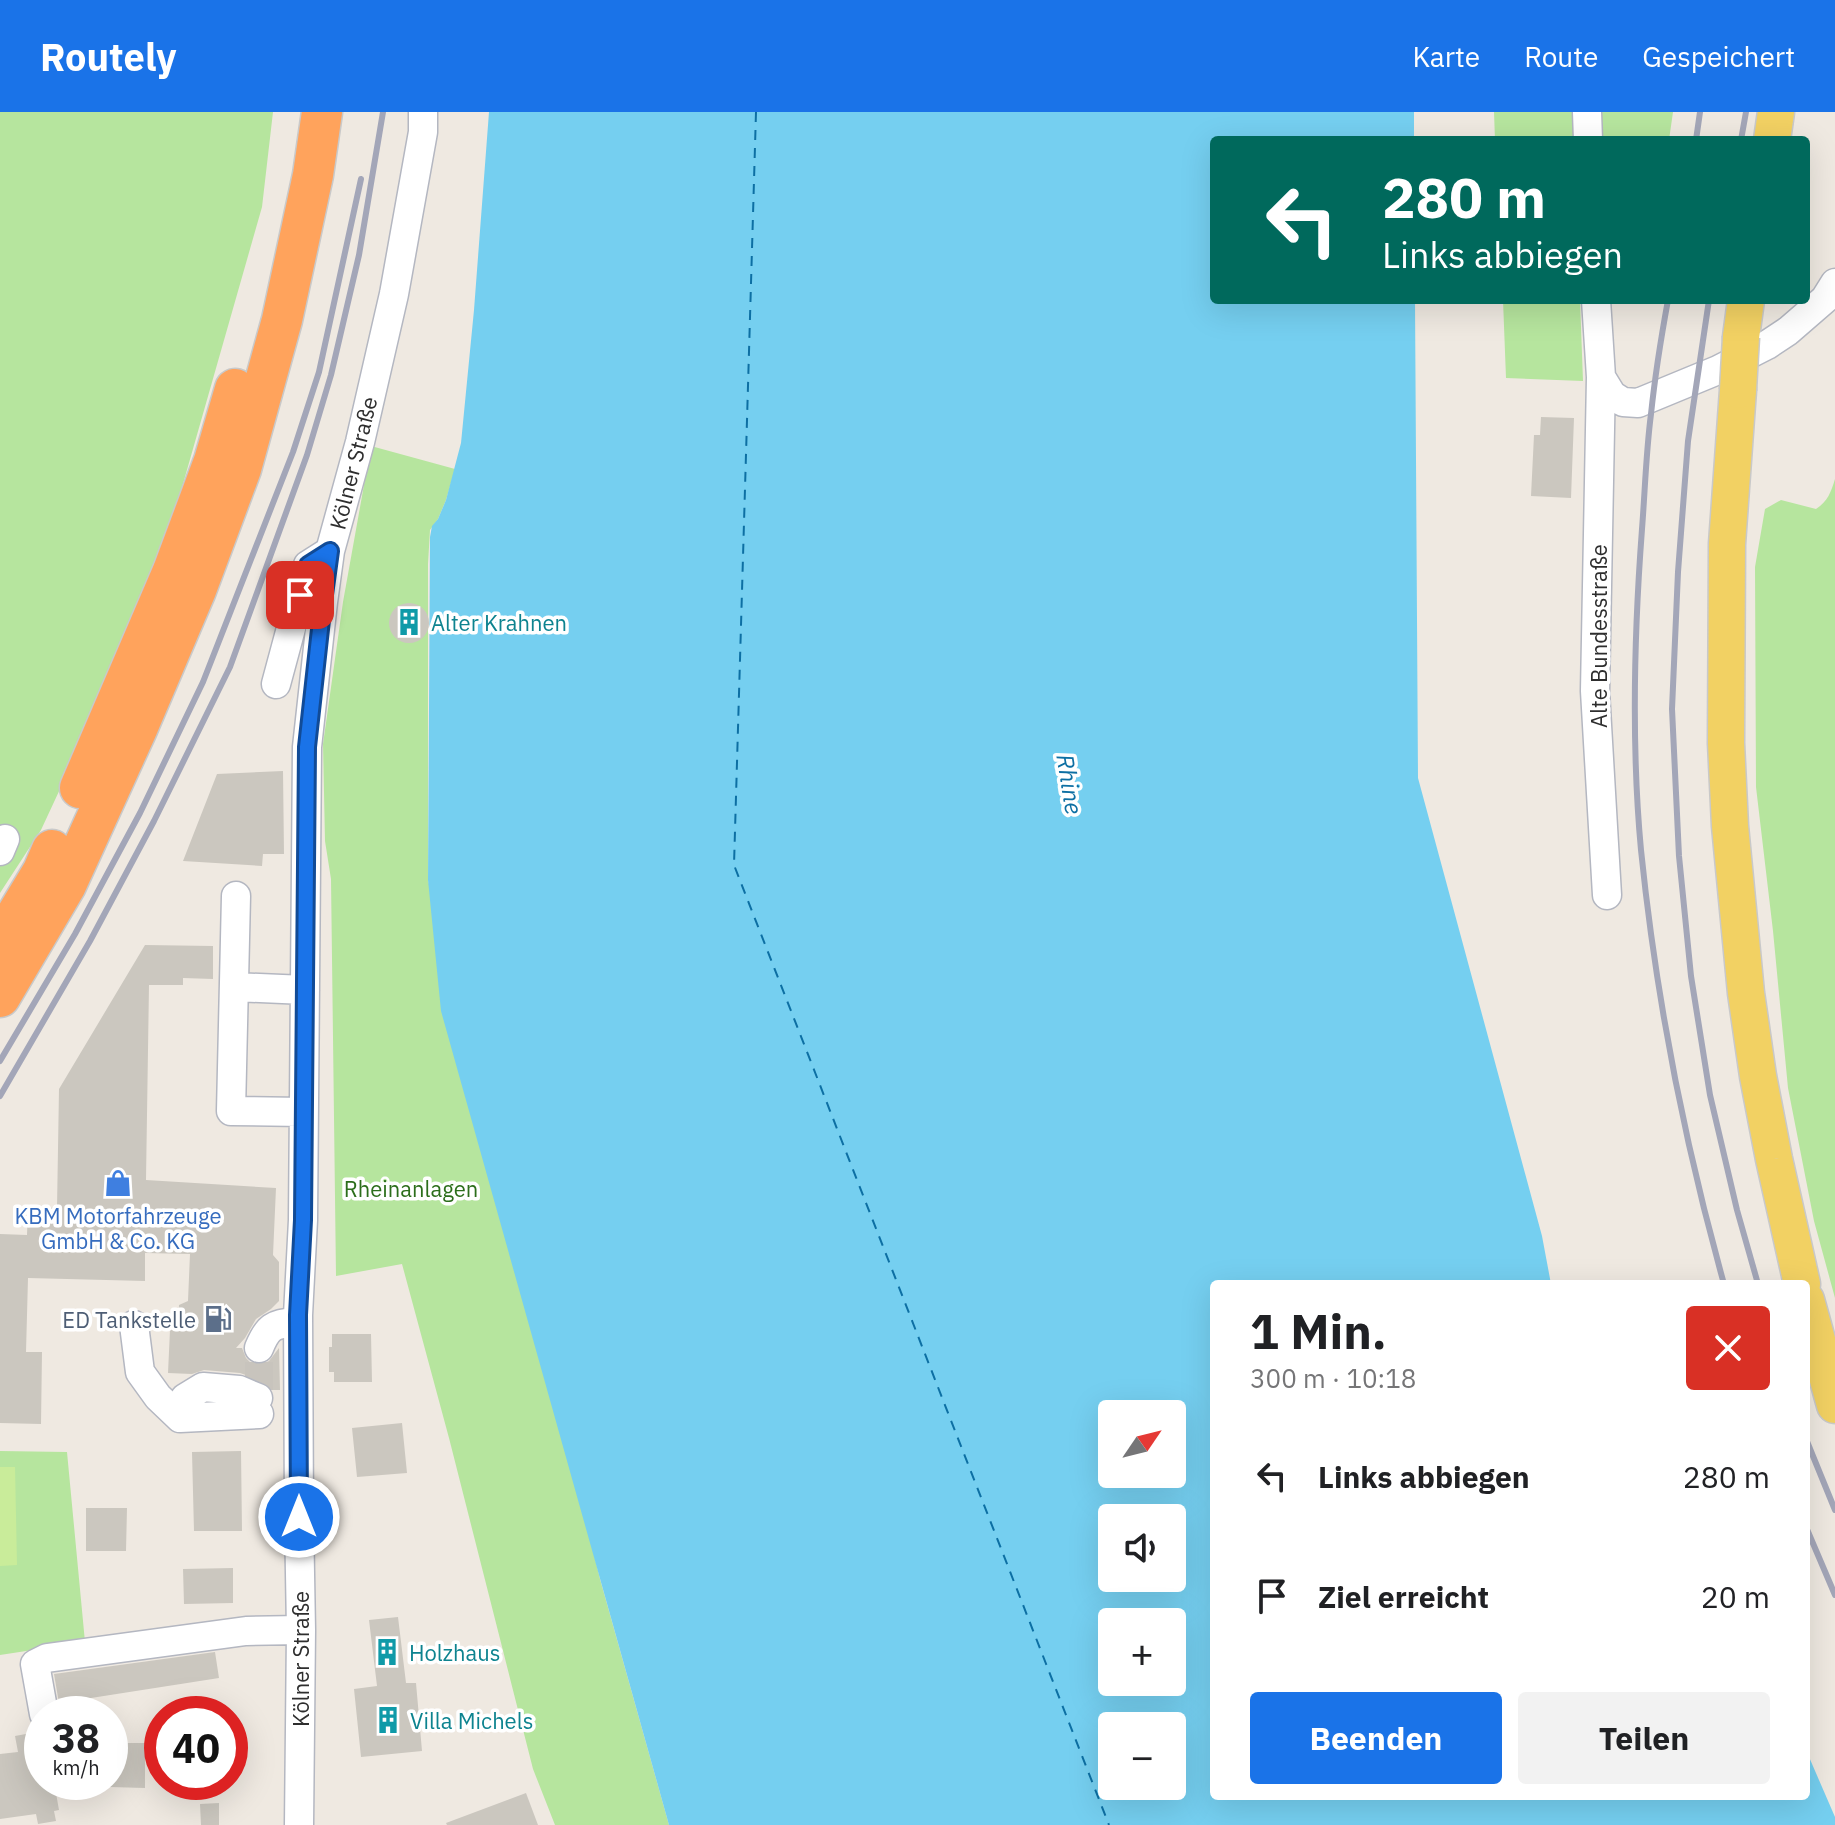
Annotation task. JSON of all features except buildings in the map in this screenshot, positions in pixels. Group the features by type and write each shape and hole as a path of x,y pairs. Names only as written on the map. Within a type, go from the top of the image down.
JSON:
{"highway":[{"path":"0,942 43,871 112,716 173,571 214,461 255,316 295,112"},
{"path":"0,997 66,885 79,857 196,590 241,469 282,320 313,175 322,112"}],"main road":[{"path":"1773,136 1776,112"},
{"path":"1745,304 1727,544 1726,743 1730,826 1743,965 1758,1076 1801,1280"},
{"path":"1810,1314 1835,1405"}],"street":[{"name":"Kölner Straße","path":"299,1825 298,1321 303,1220 307,747 330,551 360,442 394,294 423,132 423,112"},
{"path":"1587,112 1588,136"},
{"path":"1601,377 1612,395 1623,402 1638,403 1718,370 1767,345 1825,299 1835,283"},
{"name":"Alte Bundesstraße","path":"1596,304 1601,377 1595,691 1607,895"},
{"path":"276,684 308,565 330,551"},
{"path":"236,896 231,1111 303,1112"},
{"path":"234,987 305,990"},
{"path":"259,1348 266,1332 277,1324 298,1321"},
{"path":"134,1325 140,1372 158,1397 180,1418 185,1398 203,1387 239,1390 259,1401 299,1415"},
{"path":"41,1696 35,1664 47,1658 246,1631 301,1630"}],"green space":[{"path":"0,112 273,112 262,207 153,589 41,830 0,893"},
{"path":"1494,112 1575,112 1576,136 1495,136"},
{"path":"1601,112 1673,112 1670,136 1602,136"},
{"path":"1503,304 1580,304 1583,381 1506,378"},
{"name":"Rheinanlagen","path":"371,446 455,469 446,500 430,530 428,880 600,1579 669,1825 555,1825 533,1769 402,1264 336,1276 331,879 325,841 323,744 343,602"},
{"path":"1835,479 1835,1298 1814,1221 1788,1088 1756,787 1755,567 1765,509 1781,500 1816,509 1828,496"},
{"path":"0,1451 67,1452 85,1642 0,1655"},
{"path":"0,1467 15,1467 17,1565 0,1566"}],"water":[{"name":"Rhine","path":"489,112 1414,112 1414,136 1210,136 1210,304 1415,304 1418,778 1542,1236 1550,1280 1210,1280 1210,1800 1810,1800 1810,1759 1835,1817 1835,1825 669,1825 441,1011 428,880 430,537 432,526 446,500 461,443"}],"ferry route":[{"path":"756,112 734,865 1109,1825"}],"tunnel":[{"path":"259,1348 259,1390"}],"railway":[{"path":"0,1096 90,941 230,667 307,455 331,375 359,255 383,112"},
{"path":"1697,136 1700,112"},
{"path":"1742,136 1746,112"},
{"path":"0,1061 75,934 140,813 203,682 293,452 319,372 361,179"},
{"path":"1667,304 1649,428 1639,569 1635,689 1638,810 1647,905 1663,1014 1696,1177 1723,1280"},
{"path":"1708,304 1688,441 1678,572 1672,709 1679,856 1691,976 1710,1095 1757,1280"},
{"path":"1810,1449 1835,1510"},
{"path":"1810,1536 1835,1595"}],"place":[{"name":"Alter Krahnen","path":"409,622"},
{"name":"KBM Motorfahrzeuge GmbH & Co. KG","path":"118,1183"},
{"name":"ED Tankstelle","path":"218,1319"},
{"name":"Holzhaus","path":"387,1652"},
{"name":"Villa Michels","path":"388,1720"}],"route":[{"path":"299,1517 298,1315 303,1220 307,747 330,551 308,565 300,595"}]}
